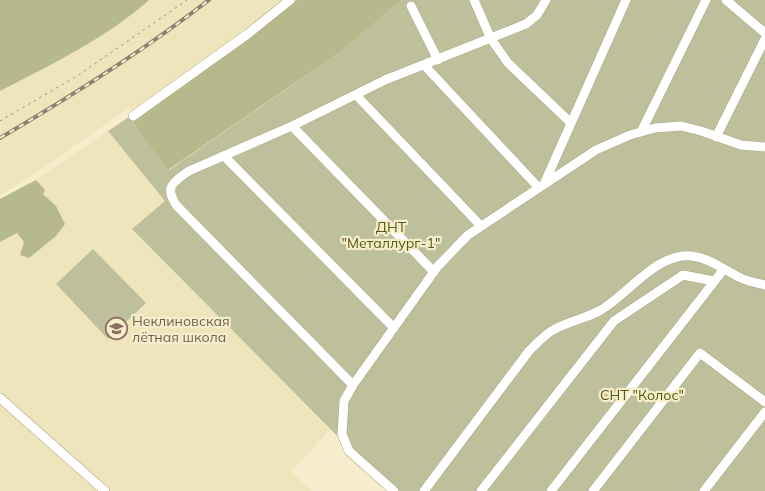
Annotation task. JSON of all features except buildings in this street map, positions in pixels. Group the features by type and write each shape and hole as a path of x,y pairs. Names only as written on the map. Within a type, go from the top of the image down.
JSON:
{"street":[{"path":"133,116 250,32 290,0"},
{"path":"474,0 491,39 508,63 571,123"},
{"path":"353,385 177,206 170,197 170,189 177,179 189,171 292,126 385,80 526,24 537,15 546,0"},
{"path":"541,186 626,0"},
{"path":"641,132 706,0"},
{"path":"726,0 765,34"},
{"path":"411,6 438,60"},
{"path":"716,137 765,40"},
{"path":"424,65 541,186"},
{"path":"356,95 481,226"},
{"path":"292,126 434,272"},
{"path":"394,491 349,451 342,434 344,401 353,385 434,272 468,235 596,150 630,135 655,128 681,126 741,145 765,147"},
{"path":"224,156 394,328"},
{"path":"424,491 529,351 540,340 554,329 601,310 656,265 670,259 689,255 710,261 744,279 765,285"},
{"path":"551,491 724,269"},
{"path":"481,491 614,321 683,275 714,281"},
{"path":"593,491 700,353 765,402"},
{"path":"0,398 105,491"},
{"path":"704,491 765,412"}],"path":[{"path":"0,121 77,76 188,0"}],"shaded area":[{"path":"1,0 394,0 150,136 129,108 18,185 0,195"},
{"name":"Неклиновская лётная школа","path":"108,131 165,201 133,229 331,429 291,471 311,491 0,491 0,204"}],"green space":[{"path":"0,0 149,0 96,39 0,91"},
{"path":"297,0 402,0 343,50 168,170 129,117 235,49"},
{"name":"ДНТ \"Металлург-1\"","path":"402,0 722,0 765,37 765,491 392,491 132,229 165,201 108,131 129,117 169,170 343,50"},
{"path":"732,0 765,0 765,30"},
{"path":"36,180 45,190 43,194 56,206 65,224 56,236 29,258 20,255 24,242 17,233 0,242 0,199"},
{"path":"93,249 146,303 108,339 56,284"}],"railway":[{"path":"0,138 107,72 209,0"}],"place":[{"name":"Неклиновская лётная школа","path":"116,329"}],"park label":[{"name":"СНТ \"Колос\"","path":"642,395"}]}
